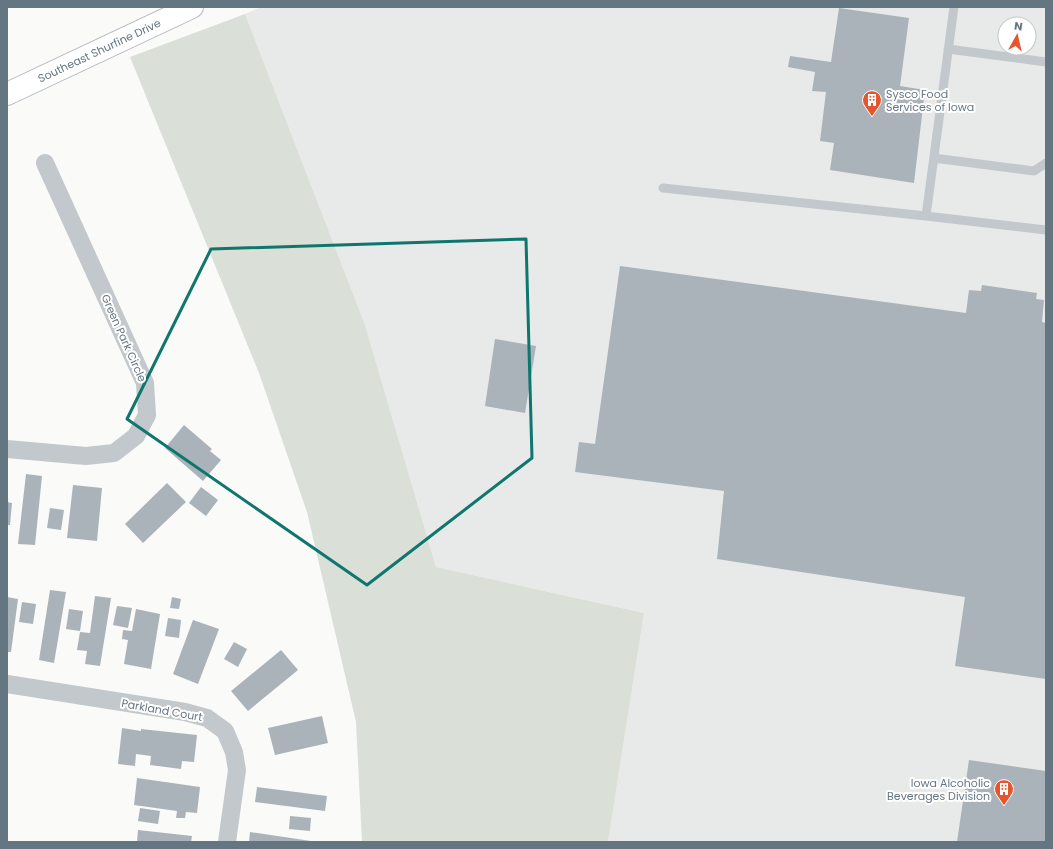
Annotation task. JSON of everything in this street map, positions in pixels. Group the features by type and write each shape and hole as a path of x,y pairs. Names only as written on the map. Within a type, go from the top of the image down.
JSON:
{"street":[{"name":"Southeast Shurfine Drive","path":"7,94 192,7"},
{"name":"Green Park Circle","path":"7,450 86,456 114,453 136,436 147,414 145,383 45,164"},
{"name":"Parkland Court","path":"7,684 185,712 207,718 225,731 234,752 237,770 227,842"}],"lane":[{"path":"926,216 954,7"},
{"path":"948,49 1046,62"},
{"path":"934,158 1034,171 1046,163"},
{"path":"663,188 1046,230"}],"highlighted area":[{"path":"526,239 532,458 367,585 127,419 211,249"}],"shaded area":[{"path":"261,7 1046,7 1046,842 608,842 644,613 436,567 365,325 245,14"},
{"path":"245,14 365,325 436,567 644,613 608,842 362,842 356,722 307,512 259,373 130,57"}],"building":[{"name":"Sysco Food Services of Iowa","path":"839,8 909,18 900,86 925,90 914,183 830,170 834,143 820,141 826,92 812,91 815,72 788,67 790,56 831,62"},
{"path":"620,266 966,313 969,290 981,291 982,285 1037,293 1036,299 1044,300 1042,322 1046,323 1046,679 955,666 965,597 717,559 724,491 575,472 579,442 595,444"},
{"path":"495,339 536,346 525,413 485,406"},
{"path":"184,425 212,449 210,451 221,460 203,481 165,448"},
{"path":"26,474 42,476 35,545 18,544"},
{"path":"167,483 186,502 143,543 125,524"},
{"path":"73,485 102,488 97,541 67,538"},
{"path":"201,487 218,500 206,516 189,503"},
{"path":"7,502 12,503 10,525 7,525"},
{"path":"50,508 64,510 61,530 47,528"},
{"path":"50,590 66,592 54,663 39,660"},
{"path":"95,596 111,598 100,666 85,664 87,651 77,650 80,632 90,633"},
{"path":"7,597 18,599 11,652 7,652"},
{"path":"172,597 181,599 179,609 170,608"},
{"path":"22,602 36,604 33,624 19,622"},
{"path":"117,606 132,608 128,628 113,625"},
{"path":"69,609 83,611 80,631 66,629"},
{"path":"136,609 160,614 151,669 124,664 128,640 122,639 123,630 132,631"},
{"path":"168,618 181,620 179,638 165,636"},
{"path":"193,620 219,629 198,684 173,674"},
{"path":"234,642 247,649 238,667 224,659"},
{"path":"281,650 298,670 248,711 231,691"},
{"path":"322,716 328,743 275,755 268,728"},
{"path":"122,728 141,731 141,729 197,735 194,762 182,761 181,769 150,765 151,756 136,754 135,766 118,764"},
{"name":"Iowa Alcoholic Beverages Division","path":"969,760 1046,771 1046,842 957,842"},
{"path":"137,778 200,787 197,813 186,812 185,818 176,818 177,811 134,805"},
{"path":"257,787 327,796 325,811 255,802"},
{"path":"140,808 160,811 158,824 138,821"},
{"path":"290,816 311,818 310,831 289,829"},
{"path":"138,830 192,836 191,842 137,842"},
{"path":"250,832 311,841 311,842 249,842"}],"place":[{"name":"Sysco Food Services of Iowa","path":"872,117"},
{"name":"Iowa Alcoholic Beverages Division","path":"1004,806"}]}
